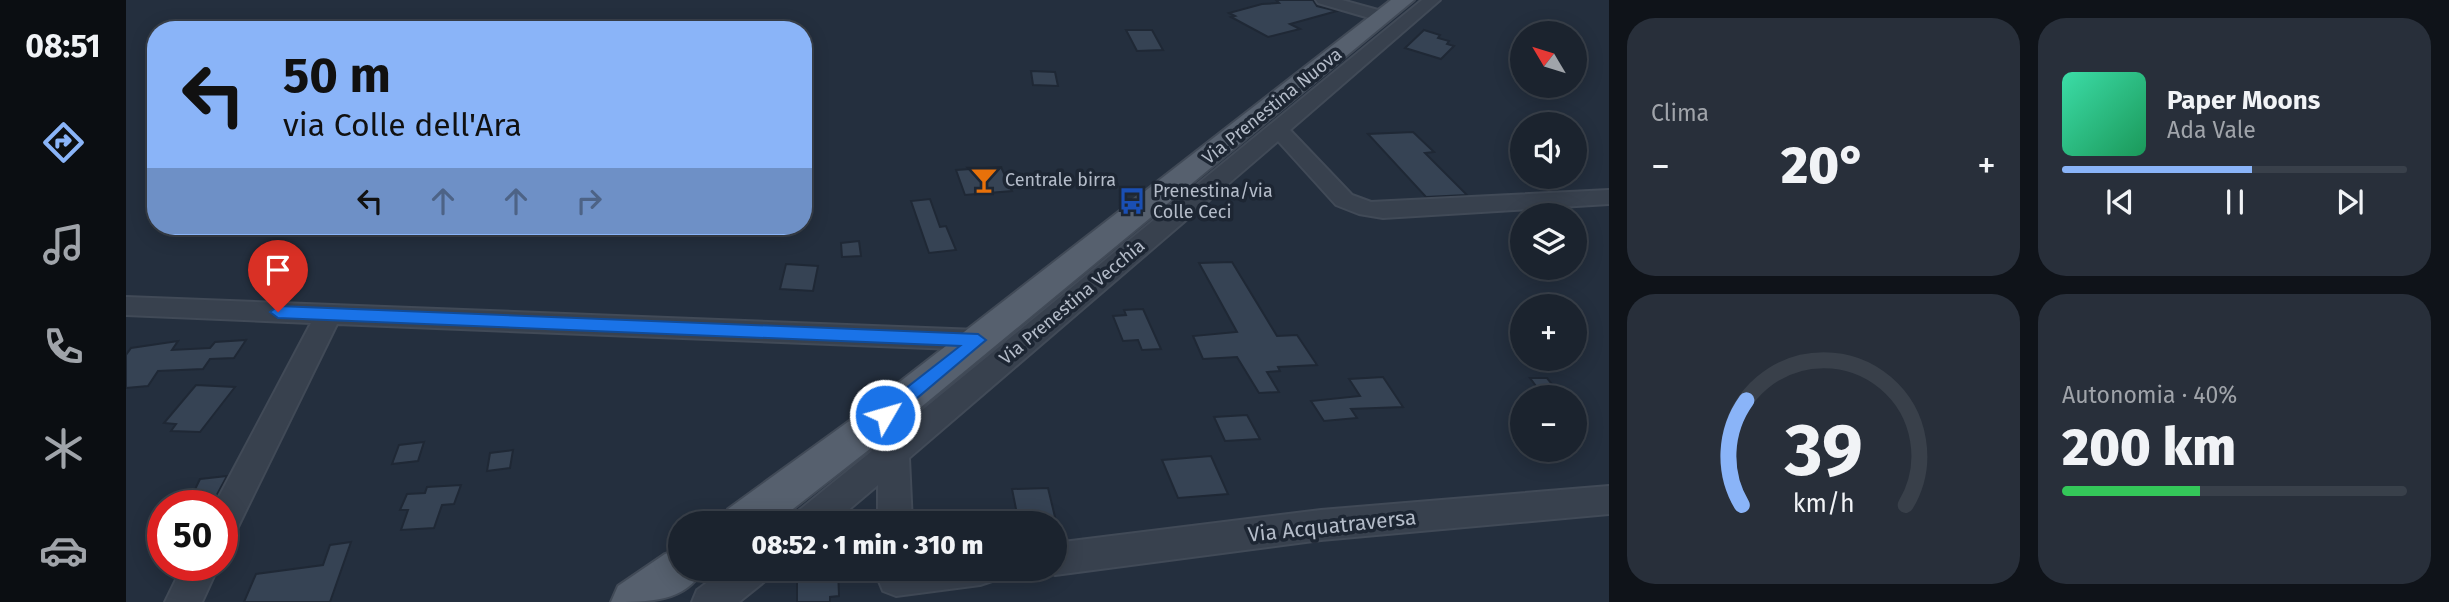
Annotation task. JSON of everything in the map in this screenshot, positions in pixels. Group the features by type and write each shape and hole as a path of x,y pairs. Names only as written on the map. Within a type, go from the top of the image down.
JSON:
{"main road":[{"name":"Via Prenestina Nuova","path":"763,511 880,441 978,340 1394,9"},
{"path":"634,602 668,578"}],"street":[{"path":"1324,0 1394,9"},
{"name":"Via Prenestina Vecchia","path":"819,511 880,441 1278,129 1432,0"},
{"path":"1278,129 1340,197 1367,209 1383,211 1609,197"},
{"path":"126,306 978,340"},
{"path":"238,493 329,314"},
{"path":"880,441 893,511"},
{"name":"Via Acquatraversa","path":"1067,557 1321,525 1609,500"},
{"path":"183,602 194,581"},
{"path":"710,602 737,581"}],"building":[{"path":"1276,0 1313,0 1317,6 1337,11 1290,24 1300,29 1268,37 1231,17 1235,16 1229,13 1262,4 1279,3"},
{"path":"1126,30 1152,30 1163,50 1137,51"},
{"path":"1424,30 1440,35 1438,38 1449,41 1447,44 1454,46 1441,59 1405,48"},
{"path":"1031,71 1055,72 1058,86 1033,85"},
{"path":"1413,132 1434,152 1425,153 1467,195 1426,197 1368,134"},
{"name":"Centrale birra","path":"1001,167 1012,191 965,195 956,170"},
{"path":"930,199 940,227 946,226 956,250 929,253 911,201"},
{"path":"859,241 861,256 842,257 841,243"},
{"path":"1232,262 1277,336 1297,335 1317,365 1278,367 1280,371 1267,372 1279,392 1259,393 1237,357 1203,359 1193,336 1237,332 1199,263"},
{"path":"786,264 818,266 813,291 780,289"},
{"path":"1143,309 1161,349 1142,350 1138,340 1123,341 1113,316 1126,315 1124,310"},
{"path":"246,340 234,358 210,359 203,369 158,371 148,386 126,388 126,355 131,348 178,341 172,350 210,348 215,342"},
{"path":"1383,377 1403,407 1351,409 1357,418 1324,421 1311,401 1360,396 1349,379"},
{"path":"1530,378 1547,378 1553,385 1535,385"},
{"path":"196,385 235,387 200,432 171,431 176,424 164,423"},
{"path":"1247,415 1260,439 1225,441 1214,417"},
{"path":"424,442 418,461 392,464 399,445"},
{"path":"513,450 510,468 487,471 490,453"},
{"path":"1211,456 1228,494 1178,498 1162,460"},
{"path":"227,476 219,490 195,490 200,479"},
{"path":"461,485 454,504 442,505 434,528 401,530 408,510 400,510 407,494 425,493 427,487"},
{"path":"1048,488 1054,511 1016,511 1012,489"},
{"path":"351,542 330,602 244,602 256,574 323,565 330,545"},
{"path":"797,581 838,581 839,596 830,597 830,602 797,602"}],"place":[{"name":"Centrale birra","path":"984,180"},
{"name":"Prenestina/via Colle Ceci","path":"1132,201"}],"route":[{"path":"278,312 978,340 885,415"}]}
